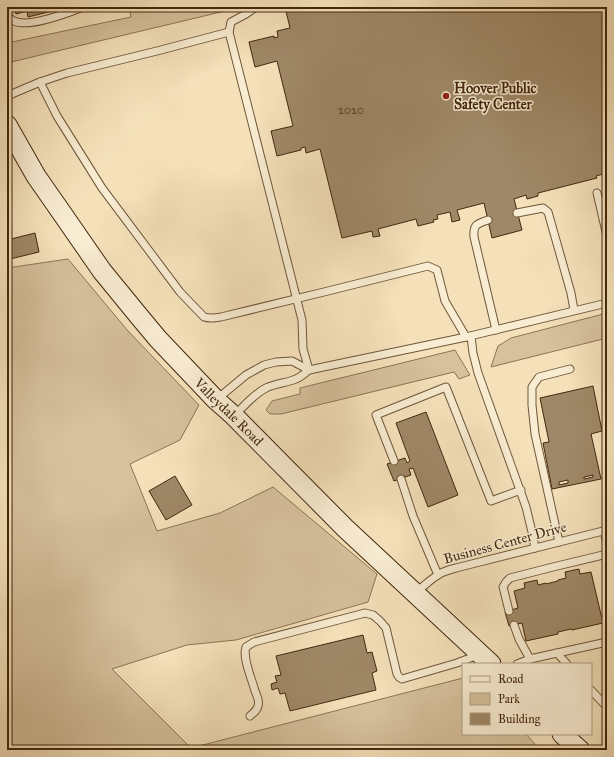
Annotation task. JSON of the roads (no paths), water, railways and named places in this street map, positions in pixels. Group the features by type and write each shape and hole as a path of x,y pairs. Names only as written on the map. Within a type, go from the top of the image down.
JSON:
{"main road":[{"name":"Valleydale Road","path":"7,125 36,176 102,270 158,339 216,400 234,416 345,528 485,659"},
{"path":"563,735 580,750"}],"lane":[{"path":"7,15 13,21 20,23 34,22 82,7"},
{"path":"256,7 231,22 229,32 302,320 303,349 309,370"},
{"path":"7,96 40,82 67,73 229,32"},
{"path":"40,82 57,116 102,188 180,292 204,317 221,317 428,266 436,270 445,301 469,337 478,373 526,507 535,548"},
{"path":"597,193 607,236"},
{"path":"517,213 543,208 548,212 571,293 574,310"},
{"path":"488,220 477,224 473,229 496,330"},
{"path":"234,416 265,388 295,379 309,370 469,337 607,303"},
{"path":"216,400 246,375 264,365 276,362 292,361 309,370"},
{"path":"559,542 535,434 532,387 539,376 570,369"},
{"path":"394,462 376,415 446,387 491,501 520,490"},
{"path":"401,479 413,516 438,575"},
{"path":"605,531 607,544"},
{"name":"Business Center Drive","path":"415,593 442,572 605,531"},
{"path":"509,611 503,587 510,578 607,554"},
{"path":"250,716 258,707 258,700 244,652 246,647 254,642 365,613 372,615 386,628 397,674 402,679 457,662 485,659"},
{"path":"514,625 519,639 530,659"},
{"path":"520,663 530,659 607,642"},
{"path":"557,653 566,663"},
{"path":"592,691 607,707"}],"place":[{"name":"Hoover Public Safety Center","path":"446,96"}]}
